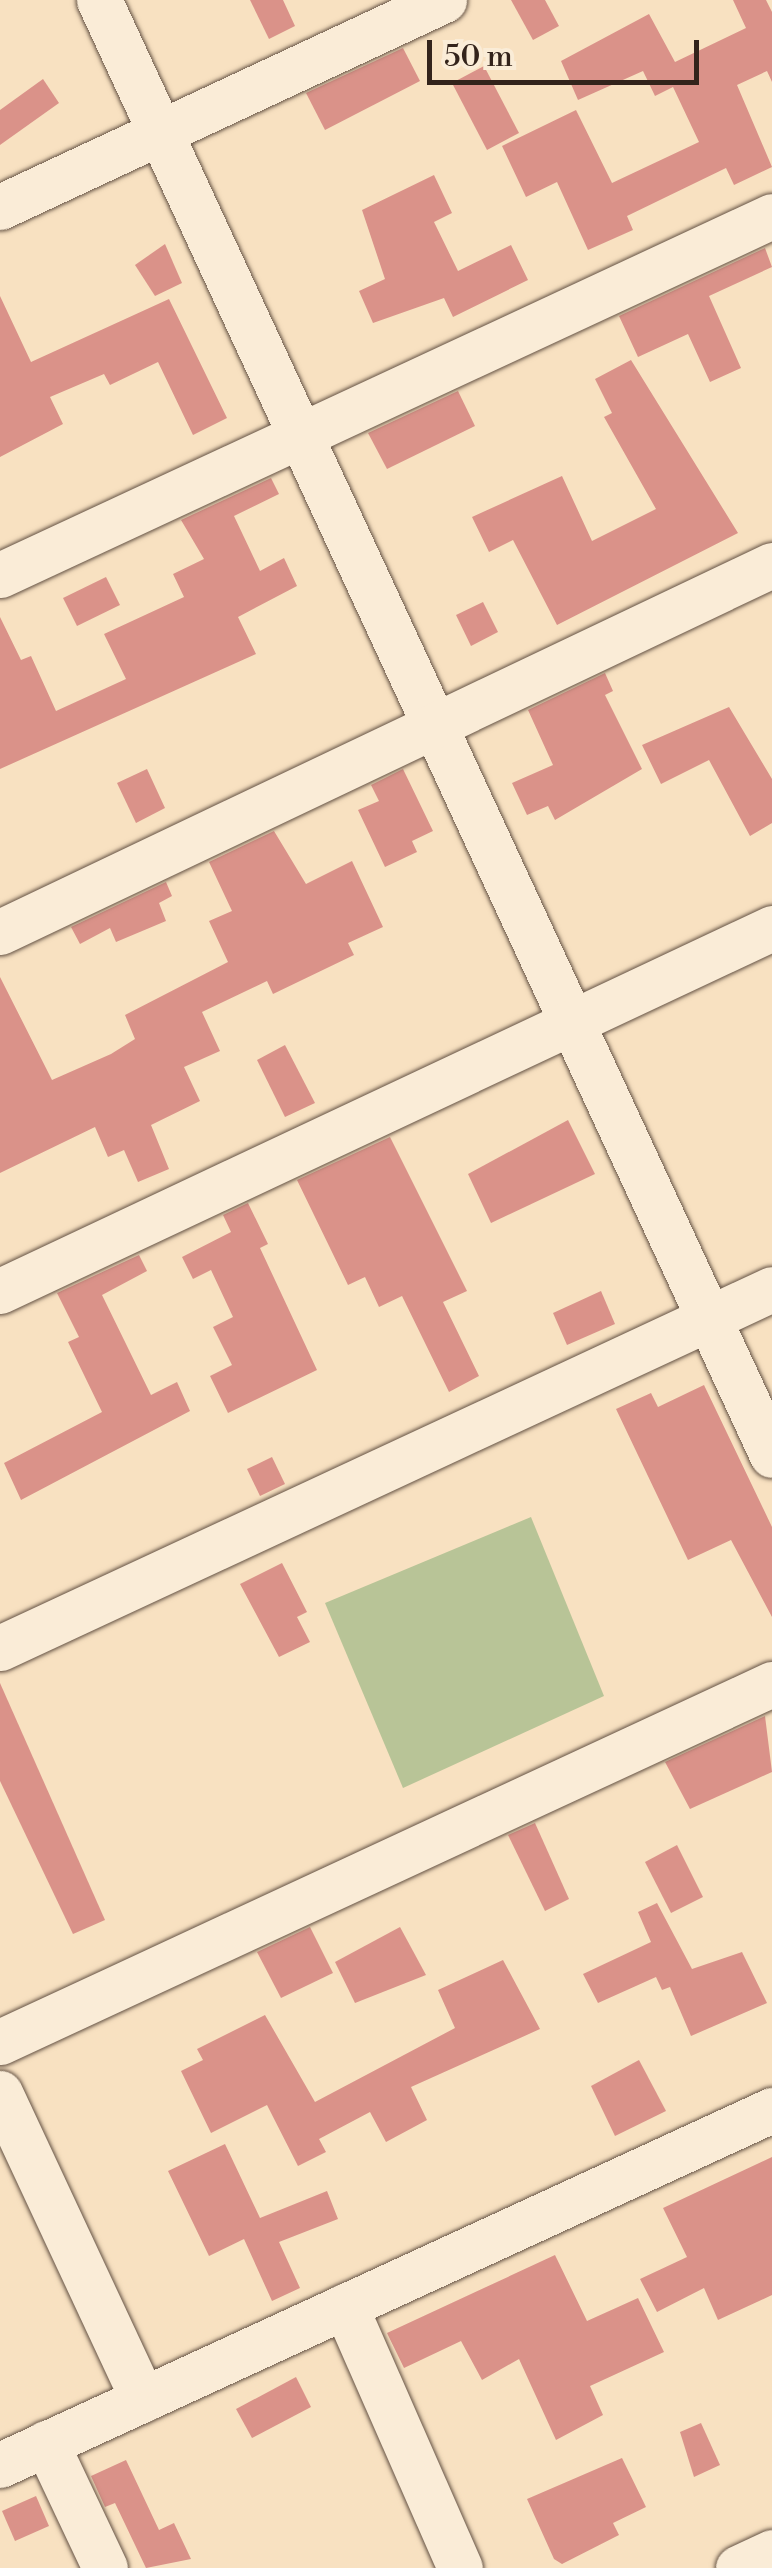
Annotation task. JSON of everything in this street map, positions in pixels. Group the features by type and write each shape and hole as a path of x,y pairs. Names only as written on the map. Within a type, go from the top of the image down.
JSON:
{"street":[{"path":"99,0 576,1024 772,1455"},
{"path":"0,207 444,0"},
{"path":"0,575 772,216"},
{"path":"0,932 436,729 772,565"},
{"path":"0,1291 576,1024 772,928"},
{"path":"0,1648 772,1289"},
{"path":"0,2042 772,1684"},
{"path":"0,2093 143,2399"},
{"path":"0,2464 772,2110"},
{"path":"345,2306 460,2568"},
{"path":"46,2443 104,2568"},
{"path":"738,2568 772,2552"}],"green space":[{"path":"531,1517 604,1696 403,1788 325,1603"}],"building":[{"path":"250,0 283,0 295,26 269,39"},
{"path":"511,0 545,0 559,26 533,40"},
{"path":"733,0 766,0 772,12 772,82 767,71 737,85 772,167 734,185 726,168 627,216 633,230 588,250 557,182 526,197 502,146 576,110 612,183 699,142 673,87 655,96 643,71 578,100 561,61 649,14 675,62 746,28"},
{"path":"403,48 420,81 325,130 306,93"},
{"path":"484,66 519,133 487,150 452,83"},
{"path":"43,79 59,103 0,145 0,110"},
{"path":"434,175 452,213 434,222 458,271 511,245 528,280 453,317 444,298 373,323 359,291 385,279 362,210"},
{"path":"165,244 182,283 155,296 135,265"},
{"path":"765,248 772,267 709,296 741,368 710,382 688,334 638,357 619,316"},
{"path":"0,296 31,362 169,299 227,418 193,435 158,362 110,385 104,374 50,397 63,424 0,457"},
{"path":"631,360 738,533 557,625 513,540 489,552 472,517 562,476 592,541 656,509 604,417 612,413 595,379"},
{"path":"458,391 475,426 387,469 368,433"},
{"path":"271,478 279,494 234,516 260,571 284,558 297,586 238,617 256,654 0,769 0,617 21,660 31,656 56,711 126,679 104,634 184,597 173,574 204,559 181,520"},
{"path":"106,577 120,605 77,626 63,598"},
{"path":"483,602 498,632 471,646 456,615"},
{"path":"605,673 613,691 605,695 642,769 555,820 548,806 527,815 512,783 553,765 528,710"},
{"path":"729,707 772,779 772,823 750,836 709,760 661,784 642,745"},
{"path":"147,769 165,808 136,823 117,783"},
{"path":"403,769 433,831 412,841 417,852 385,867 358,810 379,801 371,785"},
{"path":"274,831 306,884 352,861 383,927 348,943 354,955 273,994 267,981 202,1012 220,1051 184,1067 200,1101 151,1125 169,1169 138,1182 124,1150 108,1157 95,1127 0,1173 0,977 52,1080 111,1054 135,1039 125,1015 228,962 209,921 232,911 209,862"},
{"path":"166,882 172,896 159,903 166,921 116,942 110,928 80,944 71,927"},
{"path":"285,1045 315,1103 285,1117 257,1060"},
{"path":"568,1120 595,1174 491,1223 468,1174"},
{"path":"390,1137 467,1291 443,1302 479,1376 449,1392 402,1296 379,1307 365,1277 348,1285 297,1180"},
{"path":"248,1203 268,1244 260,1248 317,1370 228,1413 210,1376 232,1365 213,1327 233,1317 211,1270 193,1279 182,1257 231,1232 223,1215"},
{"path":"139,1255 147,1271 102,1295 151,1395 177,1382 190,1411 21,1500 4,1463 102,1412 68,1342 79,1337 57,1293"},
{"path":"601,1291 615,1324 567,1345 553,1313"},
{"path":"704,1385 772,1527 772,1617 731,1540 688,1560 616,1409 651,1393 658,1407"},
{"path":"272,1457 285,1484 260,1496 247,1469"},
{"path":"282,1563 307,1612 297,1617 310,1642 279,1657 240,1584"},
{"path":"0,1683 105,1920 73,1934 0,1781"},
{"path":"765,1716 772,1772 690,1809 665,1762"},
{"path":"535,1823 569,1899 545,1911 508,1835"},
{"path":"677,1845 703,1897 671,1913 645,1862"},
{"path":"657,1903 692,1969 742,1952 767,2003 691,2036 670,1987 662,1990 656,1977 598,2003 583,1974 651,1942 638,1912"},
{"path":"310,1927 333,1973 281,1998 257,1952"},
{"path":"400,1927 426,1975 355,2003 335,1962"},
{"path":"503,1960 540,2029 411,2087 427,2120 386,2142 370,2112 319,2139 326,2152 298,2166 267,2105 211,2133 181,2071 203,2060 197,2049 265,2015 315,2102 455,2028 438,1990"},
{"path":"639,2060 666,2111 615,2136 591,2086"},
{"path":"225,2144 260,2218 327,2191 338,2219 279,2242 300,2288 272,2301 244,2239 209,2256 168,2171"},
{"path":"772,2157 772,2295 718,2320 704,2288 657,2312 640,2279 687,2257 663,2208"},
{"path":"555,2255 587,2321 638,2298 664,2352 590,2386 603,2415 556,2440 519,2359 482,2380 461,2341 404,2368 387,2333"},
{"path":"296,2377 311,2407 252,2438 236,2409"},
{"path":"701,2423 720,2465 694,2477 680,2432"},
{"path":"622,2458 646,2507 613,2523 619,2535 562,2564 554,2559 527,2499"},
{"path":"126,2460 159,2530 174,2523 191,2559 146,2568 115,2503 105,2507 91,2476"},
{"path":"36,2496 49,2526 15,2541 2,2511"}]}
